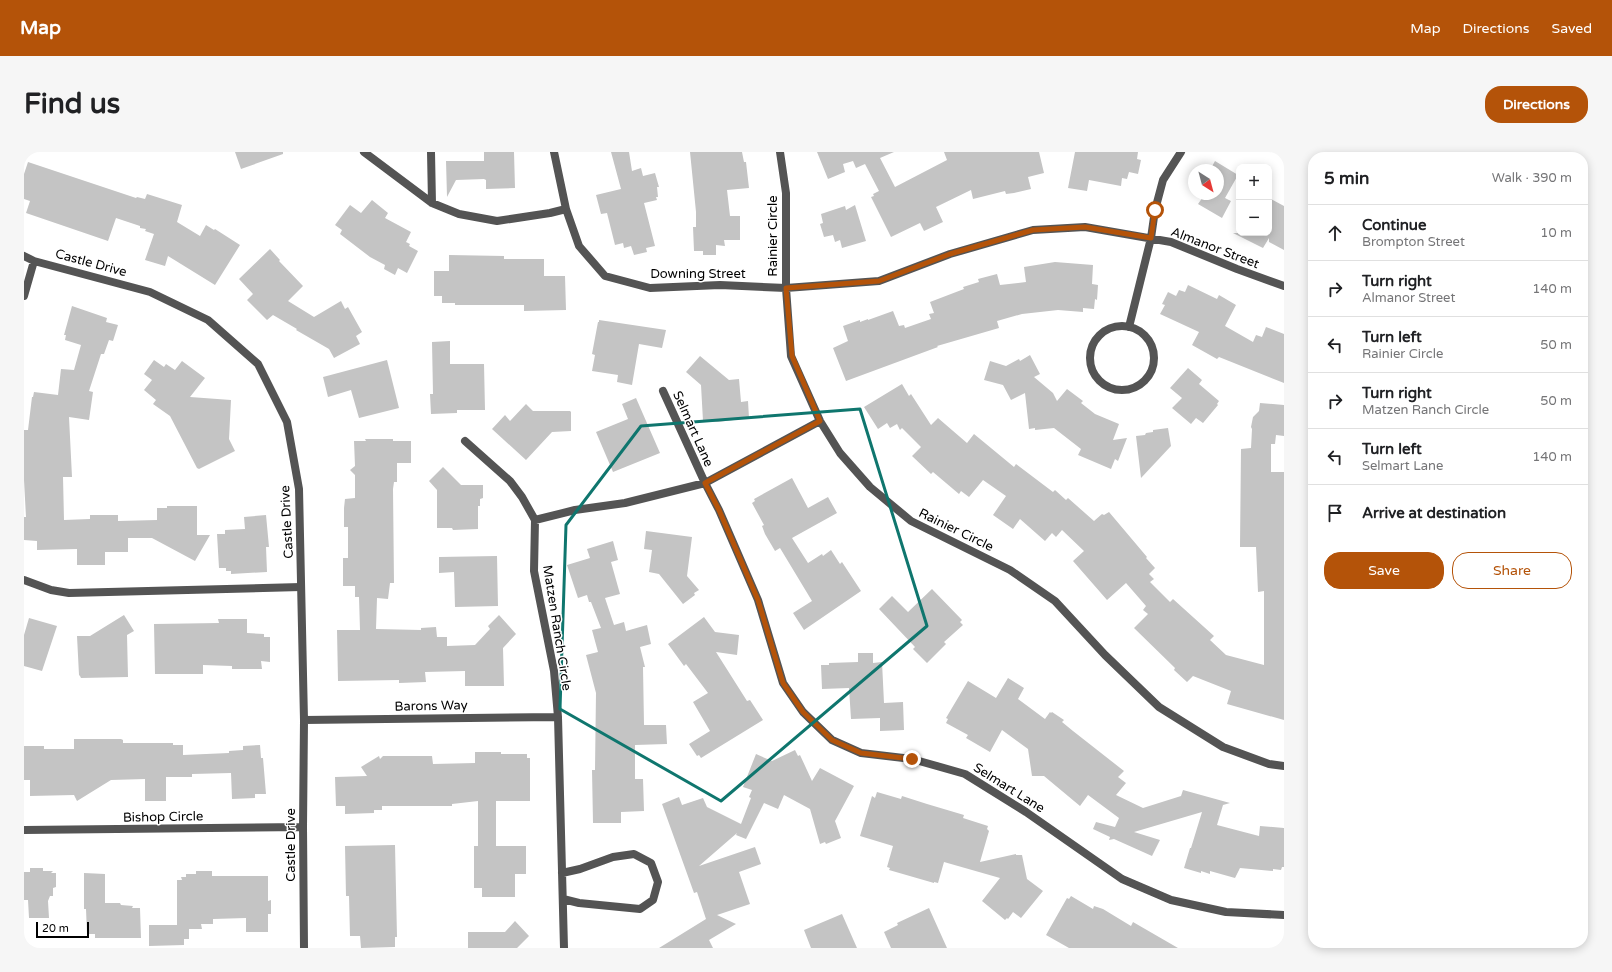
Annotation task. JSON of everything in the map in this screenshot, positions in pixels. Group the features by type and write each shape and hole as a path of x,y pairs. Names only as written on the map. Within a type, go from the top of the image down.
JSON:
{"street":[{"path":"364,152 432,203 458,214 497,221 550,214 566,209"},
{"path":"431,152 432,203"},
{"name":"Downing Street","path":"554,152 566,209 579,246 605,276 650,288 720,285 786,288"},
{"name":"Rainier Circle","path":"780,152 786,193 786,288 792,356 820,421 840,453 870,487 911,521 1010,570 1055,602 1105,655 1159,707 1222,746 1270,764 1284,766"},
{"path":"1129,326 1151,238 1155,210 1162,180 1181,152"},
{"name":"Almanor Street","path":"786,288 879,281 950,254 1033,230 1085,227 1171,242 1284,286"},
{"name":"Castle Drive","path":"24,256 150,292 208,320 258,364 287,422 299,489 304,720 304,948"},
{"path":"24,296 34,260"},
{"path":"1119,326 1129,326 1143,334 1152,347 1154,357 1152,368 1147,377 1140,384 1130,389 1119,390 1100,382 1094,373 1090,364 1092,348 1100,334 1119,326"},
{"name":"Selmart Lane","path":"663,390 705,483 719,510 758,600 783,683 803,712 832,740 861,753 912,759 965,774 1026,812 1122,879 1171,900 1226,912 1284,914"},
{"path":"465,441 510,481 522,497 535,520 575,510 625,503 705,483 820,421"},
{"name":"Matzen Ranch Circle","path":"535,520 534,571 554,671 558,717 564,948"},
{"path":"24,580 50,590 69,593 301,587"},
{"name":"Barons Way","path":"304,720 558,717"},
{"name":"Bishop Circle","path":"24,830 303,827"},
{"path":"562,873 580,869 613,857 634,854 651,863 658,882 653,900 640,909 579,903 563,899"}],"highlighted area":[{"path":"860,409 927,626 721,801 560,709 566,525 641,426"}],"building":[{"path":"235,152 283,152 283,154 241,169"},
{"path":"484,152 514,152 515,188 486,189 486,180 484,179 456,180 447,197 446,161 484,161"},
{"path":"611,152 629,152 632,171 641,168 643,176 655,173 659,187 657,187 657,200 644,203 655,246 646,248 647,252 634,255 631,246 624,248 623,243 615,245 607,213 601,214 596,195 621,189"},
{"path":"690,152 742,152 744,162 746,162 749,188 727,190 730,216 740,216 740,240 724,240 725,246 716,245 716,255 703,255 703,251 694,251 693,227 696,227 696,212"},
{"path":"817,152 894,152 880,158 895,187 947,160 944,152 1039,152 1044,173 1028,177 1031,189 1014,193 1006,194 1005,191 973,199 971,190 936,207 943,222 924,231 920,223 891,237 871,197 879,191 865,164 856,168 853,161 843,164 845,172 828,179"},
{"path":"1075,152 1138,152 1137,159 1141,160 1138,174 1129,172 1127,179 1122,178 1121,186 1089,180 1087,191 1068,188"},
{"path":"28,162 136,198 145,199 147,194 182,205 177,222 200,236 206,225 240,245 215,285 168,256 165,266 145,260 154,234 145,231 146,229 140,228 140,226 116,218 108,241 26,213 30,201 24,199 24,174"},
{"path":"1224,166 1236,174 1236,179 1225,198 1231,201 1222,218 1198,204 1201,200 1224,200"},
{"path":"372,200 388,213 385,218 411,232 406,242 410,244 409,246 418,251 407,273 398,268 395,275 384,269 385,265 370,257 340,234 342,230 335,225 350,205 361,213"},
{"path":"1272,200 1284,206 1284,250 1269,242 1269,238 1263,248 1239,236 1272,236"},
{"path":"855,205 866,241 842,248 840,240 835,242 833,235 824,237 820,224 823,223 821,214 845,206 846,210"},
{"path":"270,249 280,260 279,261 303,286 288,301 314,317 341,301 345,309 348,307 362,332 356,336 360,344 334,358 329,349 273,315 267,320 247,300 253,294 239,279"},
{"path":"449,255 504,256 504,259 544,259 544,276 565,276 566,310 524,311 524,305 455,305 455,303 442,303 442,296 434,296 434,271 449,271"},
{"path":"1055,262 1093,265 1092,284 1098,285 1097,300 1095,299 1094,309 1083,308 1083,312 1058,310 1022,314 997,321 999,328 937,346 938,347 846,381 833,348 848,341 843,326 860,320 860,322 868,320 893,311 899,326 904,325 905,328 931,319 929,314 934,313 930,302 964,289 963,287 979,282 978,279 997,274 1000,285 1026,282 1024,267"},
{"path":"1188,285 1217,299 1219,295 1236,305 1225,326 1253,342 1256,335 1262,337 1266,327 1284,334 1284,383 1219,357 1217,359 1192,345 1199,332 1160,314 1165,305 1162,304 1168,292 1176,296 1179,290 1185,292"},
{"path":"72,306 107,318 106,322 118,325 113,341 109,340 104,354 101,354 89,391 93,392 89,420 69,417 72,477 63,477 64,520 90,519 90,515 118,515 118,521 157,520 157,508 167,508 167,506 197,506 197,535 210,535 195,561 152,538 128,538 128,552 105,552 105,565 77,565 77,549 37,550 37,541 24,540 24,517 26,517 24,430 28,430 34,392 58,395 61,369 74,370 81,345 65,340 66,335 64,335"},
{"path":"599,320 666,330 662,348 639,344 632,385 617,382 618,375 592,371 595,355 592,354"},
{"path":"450,341 450,364 484,364 485,410 457,410 457,413 431,414 430,394 433,394 432,342"},
{"path":"1030,355 1040,374 1034,377 1053,393 1057,401 1067,389 1083,401 1081,403 1095,414 1119,424 1113,440 1127,438 1118,461 1115,459 1111,469 1078,455 1081,449 1054,428 1035,430 1035,428 1029,429 1025,393 1011,400 1003,385 984,380 990,361 1006,366 1019,359 1020,361"},
{"path":"700,356 729,380 739,379 741,402 748,401 749,418 718,422 703,421 701,385 686,372"},
{"path":"154,360 164,367 166,364 175,370 182,361 205,378 190,397 231,400 229,439 235,451 199,469 197,468 170,416 153,404 156,400 144,390 152,380 144,374"},
{"path":"387,360 399,408 359,418 351,390 328,397 323,377"},
{"path":"1188,368 1202,380 1199,384 1219,401 1217,404 1218,405 1203,423 1196,418 1191,424 1172,408 1182,398 1170,388"},
{"path":"902,384 909,396 911,394 931,425 938,418 967,443 974,434 1014,467 1016,464 1053,492 1055,490 1066,500 1068,498 1094,521 1102,514 1104,515 1109,512 1155,568 1149,574 1154,579 1150,582 1170,602 1173,599 1214,636 1210,640 1226,655 1264,665 1264,591 1258,592 1256,547 1240,547 1241,449 1251,448 1251,427 1253,417 1259,411 1260,403 1284,405 1284,436 1276,435 1275,444 1271,444 1271,472 1284,472 1284,720 1227,704 1231,691 1193,676 1187,682 1174,670 1175,668 1134,628 1148,614 1143,610 1146,606 1126,583 1107,600 1073,561 1084,551 1062,530 1056,537 1052,533 1045,541 1020,519 1013,529 993,515 1006,496 983,480 969,497 961,491 959,494 933,472 931,474 912,456 921,447 902,428 900,430 897,424 890,428 887,423 878,429 864,407"},
{"path":"636,398 660,453 613,472 596,432 628,419 622,404"},
{"path":"526,404 533,411 570,411 571,431 552,432 526,460 492,429 505,415 510,421"},
{"path":"1168,428 1171,446 1141,478 1136,436 1145,435 1146,433 1153,432 1153,430"},
{"path":"365,439 393,439 393,441 411,441 411,463 397,463 397,482 394,482 393,489 394,583 390,583 388,599 377,598 376,629 421,630 421,628 436,627 437,637 447,637 447,646 475,645 490,629 488,626 499,615 516,634 503,648 504,686 465,686 465,671 425,672 426,682 399,683 399,680 338,681 337,630 360,630 359,597 355,597 355,586 343,586 343,558 348,558 348,527 344,527 344,508 345,499 355,498 355,475 350,470 355,466 354,441 366,441"},
{"path":"443,467 461,485 483,485 483,498 480,499 480,506 478,506 478,529 453,530 452,528 437,528 437,490 429,481"},
{"path":"792,478 808,508 828,497 837,513 792,538 808,563 822,554 823,556 831,550 840,564 842,562 861,591 804,630 793,613 812,601 780,548 775,551 765,534 762,526 764,525 752,503 755,501 754,499"},
{"path":"266,515 269,547 266,547 267,572 231,574 231,571 226,571 226,568 219,568 217,534 225,534 225,530 245,529 244,517"},
{"path":"646,531 692,537 687,576 699,590 683,604 659,574 649,572 652,550 644,549"},
{"path":"613,541 618,560 611,562 620,594 605,598 614,625 624,622 626,631 647,625 651,644 640,647 645,667 643,667 644,725 666,725 667,744 635,745 635,779 643,779 644,811 621,812 621,823 593,823 592,770 595,770 596,693 586,655 598,652 592,630 601,628 587,595 578,598 567,565 590,558 587,549"},
{"path":"497,556 498,606 455,607 454,572 439,573 439,557"},
{"path":"932,589 962,620 960,622 963,625 944,642 946,644 927,663 913,649 915,647 879,609 892,596 908,612"},
{"path":"124,615 134,631 127,635 128,677 81,678 79,675 77,636 90,636"},
{"path":"704,617 715,632 739,635 737,655 716,652 747,701 750,700 763,720 701,758 699,755 697,756 689,744 710,731 693,702 708,693 686,664 684,666 668,644"},
{"path":"29,618 57,626 42,671 24,666 24,635"},
{"path":"218,619 247,619 247,633 264,634 264,637 270,637 270,662 261,661 262,669 232,669 232,666 203,665 203,674 155,674 154,624 219,623"},
{"path":"858,653 873,653 873,663 882,662 884,703 903,702 904,730 880,731 880,718 851,719 849,688 822,689 821,665 829,665 829,663 858,662"},
{"path":"1008,678 1024,688 1018,699 1045,719 1050,712 1052,712 1064,720 1062,722 1124,771 1118,777 1126,783 1116,795 1143,808 1181,796 1183,790 1230,803 1223,805 1217,825 1259,836 1260,826 1284,828 1284,867 1282,867 1281,870 1273,869 1273,871 1240,868 1235,878 1210,871 1210,874 1201,871 1201,873 1184,868 1202,812 1134,832 1160,840 1152,856 1114,839 1109,840 1110,837 1093,829 1096,822 1115,827 1119,818 1088,795 1080,806 1044,776 1032,776 1028,749 1002,730 990,752 966,738 968,735 946,723 948,719 946,718 968,681 996,698"},
{"path":"74,739 121,739 123,740 123,743 173,743 173,745 183,745 183,755 229,753 229,751 243,750 243,746 260,745 261,758 263,758 266,794 255,794 255,798 232,799 231,773 192,774 192,777 166,777 166,801 145,801 145,779 111,780 77,801 74,795 30,796 30,780 24,780 24,746 44,746 44,749 74,749"},
{"path":"795,750 798,756 800,755 812,781 820,768 854,786 835,821 841,838 826,844 825,842 820,844 810,809 784,795 778,809 764,803 746,839 736,835 737,833 699,866 755,847 761,864 739,872 750,904 717,915 736,924 709,940 713,948 659,948 706,919 697,892 694,893 662,804 679,797 682,805 703,798 707,807 741,824 751,798 749,797 752,790 743,787 756,754 772,761"},
{"path":"475,752 527,754 527,758 530,758 530,801 496,801 496,846 526,846 526,874 515,874 515,897 482,897 482,888 474,888 474,846 478,846 478,801 452,804 452,806 382,806 382,810 374,810 374,813 345,814 345,806 336,806 335,777 367,776 361,767 379,756 380,759 383,756 432,756 433,764 475,763"},
{"path":"877,792 901,799 902,796 964,815 963,818 988,826 987,829 989,831 980,862 1016,854 1022,855 1027,879 1043,891 1021,918 1013,912 1008,919 1007,918 1005,920 982,901 1000,878 944,862 938,883 889,870 890,868 887,867 893,846 860,836 872,796 875,798"},
{"path":"395,845 397,937 395,937 395,947 361,948 360,936 350,936 349,896 346,896 345,846"},
{"path":"30,868 43,868 43,871 53,871 51,873 56,873 56,887 53,888 53,896 50,896 48,901 49,918 29,918 28,900 24,900 24,872 30,872"},
{"path":"196,871 212,871 212,876 268,876 268,901 271,900 271,914 268,914 268,932 246,932 246,918 213,919 213,924 201,924 202,929 189,929 189,939 184,939 184,945 149,946 149,925 177,925 177,880 182,880 181,877 186,877 186,874 196,874"},
{"path":"84,873 105,874 105,903 120,903 121,905 133,906 132,908 140,908 141,938 95,938 95,934 87,934 86,909 84,909"},
{"path":"1071,896 1093,909 1094,906 1103,909 1131,926 1133,922 1178,948 1069,948 1046,935 1067,898 1069,899"},
{"path":"929,908 947,948 891,948 884,932 898,925 897,923"},
{"path":"842,914 857,948 811,948 804,930"},
{"path":"515,921 529,936 517,948 468,948 468,932 505,932"}],"route":[{"path":"912,759 861,753 832,740 803,712 783,683 758,600 719,510 705,483 820,421 792,356 786,288 879,281 950,254 1033,230 1085,227 1151,238 1155,210"}]}
